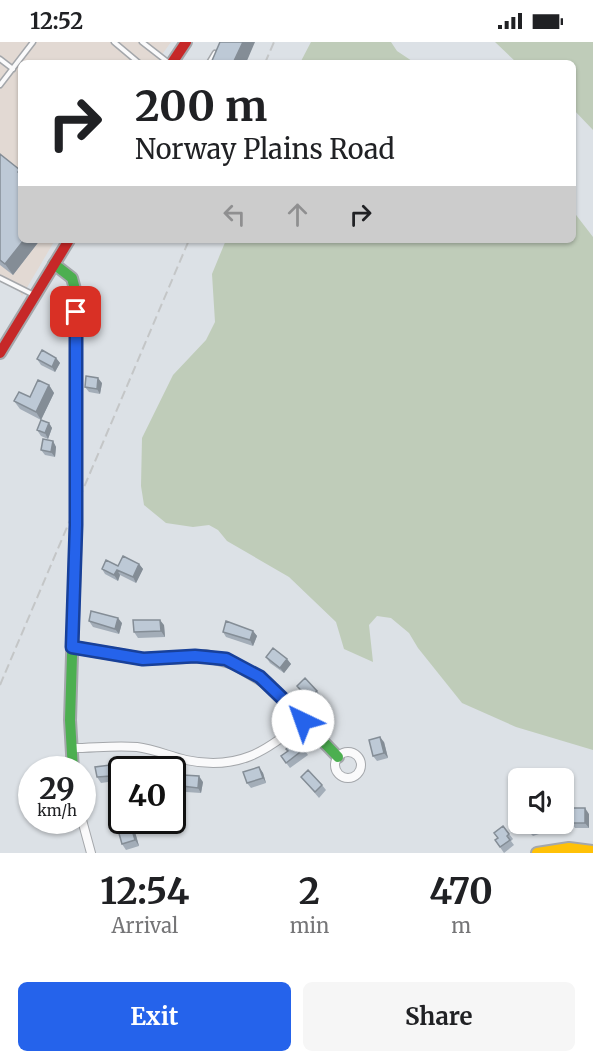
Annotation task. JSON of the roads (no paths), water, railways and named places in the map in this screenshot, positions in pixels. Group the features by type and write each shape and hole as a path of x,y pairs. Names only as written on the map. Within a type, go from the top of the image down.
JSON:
{"street":[{"path":"176,60 186,42"},
{"path":"0,353 67,243"},
{"path":"54,264 68,272 76,293 76,537 70,720 72,756"},
{"path":"72,647 143,659 195,656 226,659 260,677 338,756"},
{"path":"72,748 138,747 196,762 226,762 264,751 303,721"},
{"path":"86,834 91,853"},
{"path":"537,853 569,848 593,851"}],"lane":[{"path":"20,60 33,42"},
{"path":"114,42 136,60"},
{"path":"142,42 172,60"},
{"path":"212,60 218,49"},
{"path":"0,59 13,69"},
{"path":"0,85 18,62"},
{"path":"0,278 34,296"}],"railway":[{"path":"266,60 274,42"},
{"path":"0,685 188,243"}]}
